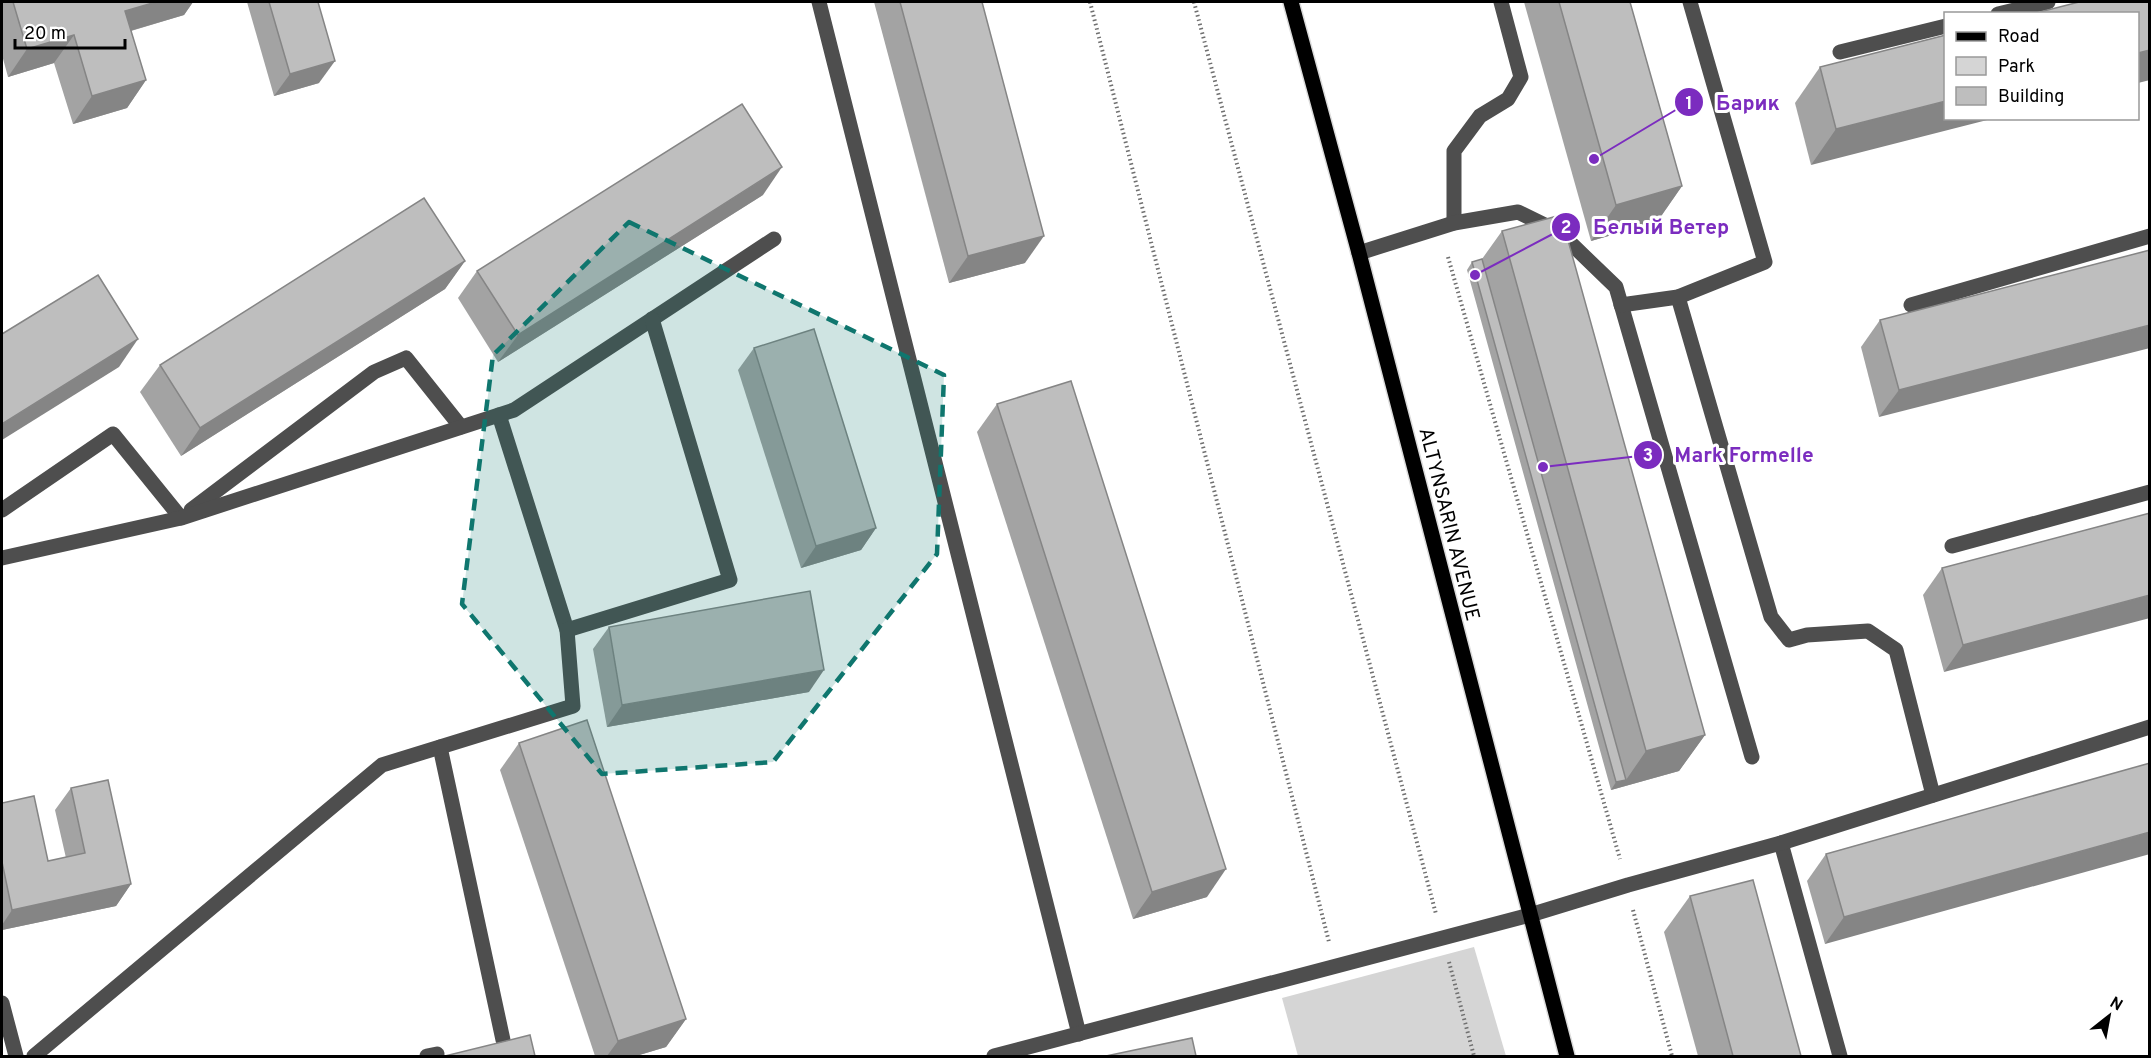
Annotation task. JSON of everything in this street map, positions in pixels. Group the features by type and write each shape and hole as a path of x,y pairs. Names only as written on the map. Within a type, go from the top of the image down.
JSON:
{"main road":[{"name":"ALTYNSARIN AVENUE","path":"1292,2 1567,1056"}],"lane":[{"path":"819,2 1079,1034"},
{"path":"1454,223 1454,151 1480,116 1508,99 1521,77 1501,2"},
{"path":"1621,305 1678,297 1765,262 1690,2"},
{"path":"2006,12 2048,2"},
{"path":"1840,52 1944,26"},
{"path":"1359,253 1454,223 1518,212 1559,232 1616,287 1752,756"},
{"path":"1911,305 2150,236"},
{"path":"2,558 181,518 514,410 774,239"},
{"path":"1678,297 1771,617 1789,639 1807,635 1868,631 1896,650 1933,795"},
{"path":"567,630 730,580 652,319"},
{"path":"181,518 374,372 406,358 461,427"},
{"path":"34,1056 382,765 573,706 567,630 499,415"},
{"path":"2,510 113,434 181,518"},
{"path":"1953,546 2150,492"},
{"path":"994,1056 1530,915 1628,885 1781,843 2150,727"},
{"path":"440,747 503,1040"},
{"path":"1781,843 1840,1056"},
{"path":"2,1003 16,1056"}],"path":[{"path":"1090,2 1335,966"},
{"path":"1194,2 1474,1056"},
{"path":"1448,257 1628,885 1672,1056"}],"highlighted area":[{"path":"629,222 944,375 937,554 773,762 602,774 462,604 493,355"}],"green space":[{"path":"1474,947 1506,1056 1298,1056 1282,998"}],"building":[{"path":"13,2 156,2 125,11 146,80 92,96 74,35 27,49"},
{"path":"269,2 318,2 335,61 290,74"},
{"path":"900,2 982,2 1044,236 968,256"},
{"path":"1559,2 1630,2 1682,186 1616,205"},
{"path":"2079,2 2150,2 2150,50 2139,53 2139,12 2040,12"},
{"path":"1944,36 1944,102 1836,129 1820,67"},
{"path":"742,104 782,167 518,335 477,271"},
{"path":"424,198 465,261 200,428 160,365"},
{"path":"1561,215 1705,735 1646,751 1502,231"},
{"path":"2150,250 2150,325 1899,390 1880,320"},
{"path":"1482,259 1626,780 1616,782 1472,262"},
{"path":"98,275 138,339 2,424 2,334"},
{"path":"814,329 876,528 816,546 754,348"},
{"path":"1071,381 1226,869 1152,892 997,404"},
{"path":"2150,513 2150,595 1963,645 1942,568"},
{"path":"810,591 824,670 622,705 609,627"},
{"path":"587,720 686,1019 618,1041 519,743"},
{"path":"2150,763 2150,832 1844,917 1826,854"},
{"path":"108,780 131,884 12,910 2,862 2,803 34,796 48,861 85,853 71,788"},
{"path":"1753,880 1801,1056 1733,1056 1690,896"},
{"path":"530,1035 535,1056 445,1056"},
{"path":"1192,1038 1196,1056 1106,1056"}],"place":[{"name":"Барик","path":"1594,159"},
{"name":"Белый Ветер","path":"1475,275"},
{"name":"Mark Formelle","path":"1543,467"}]}
